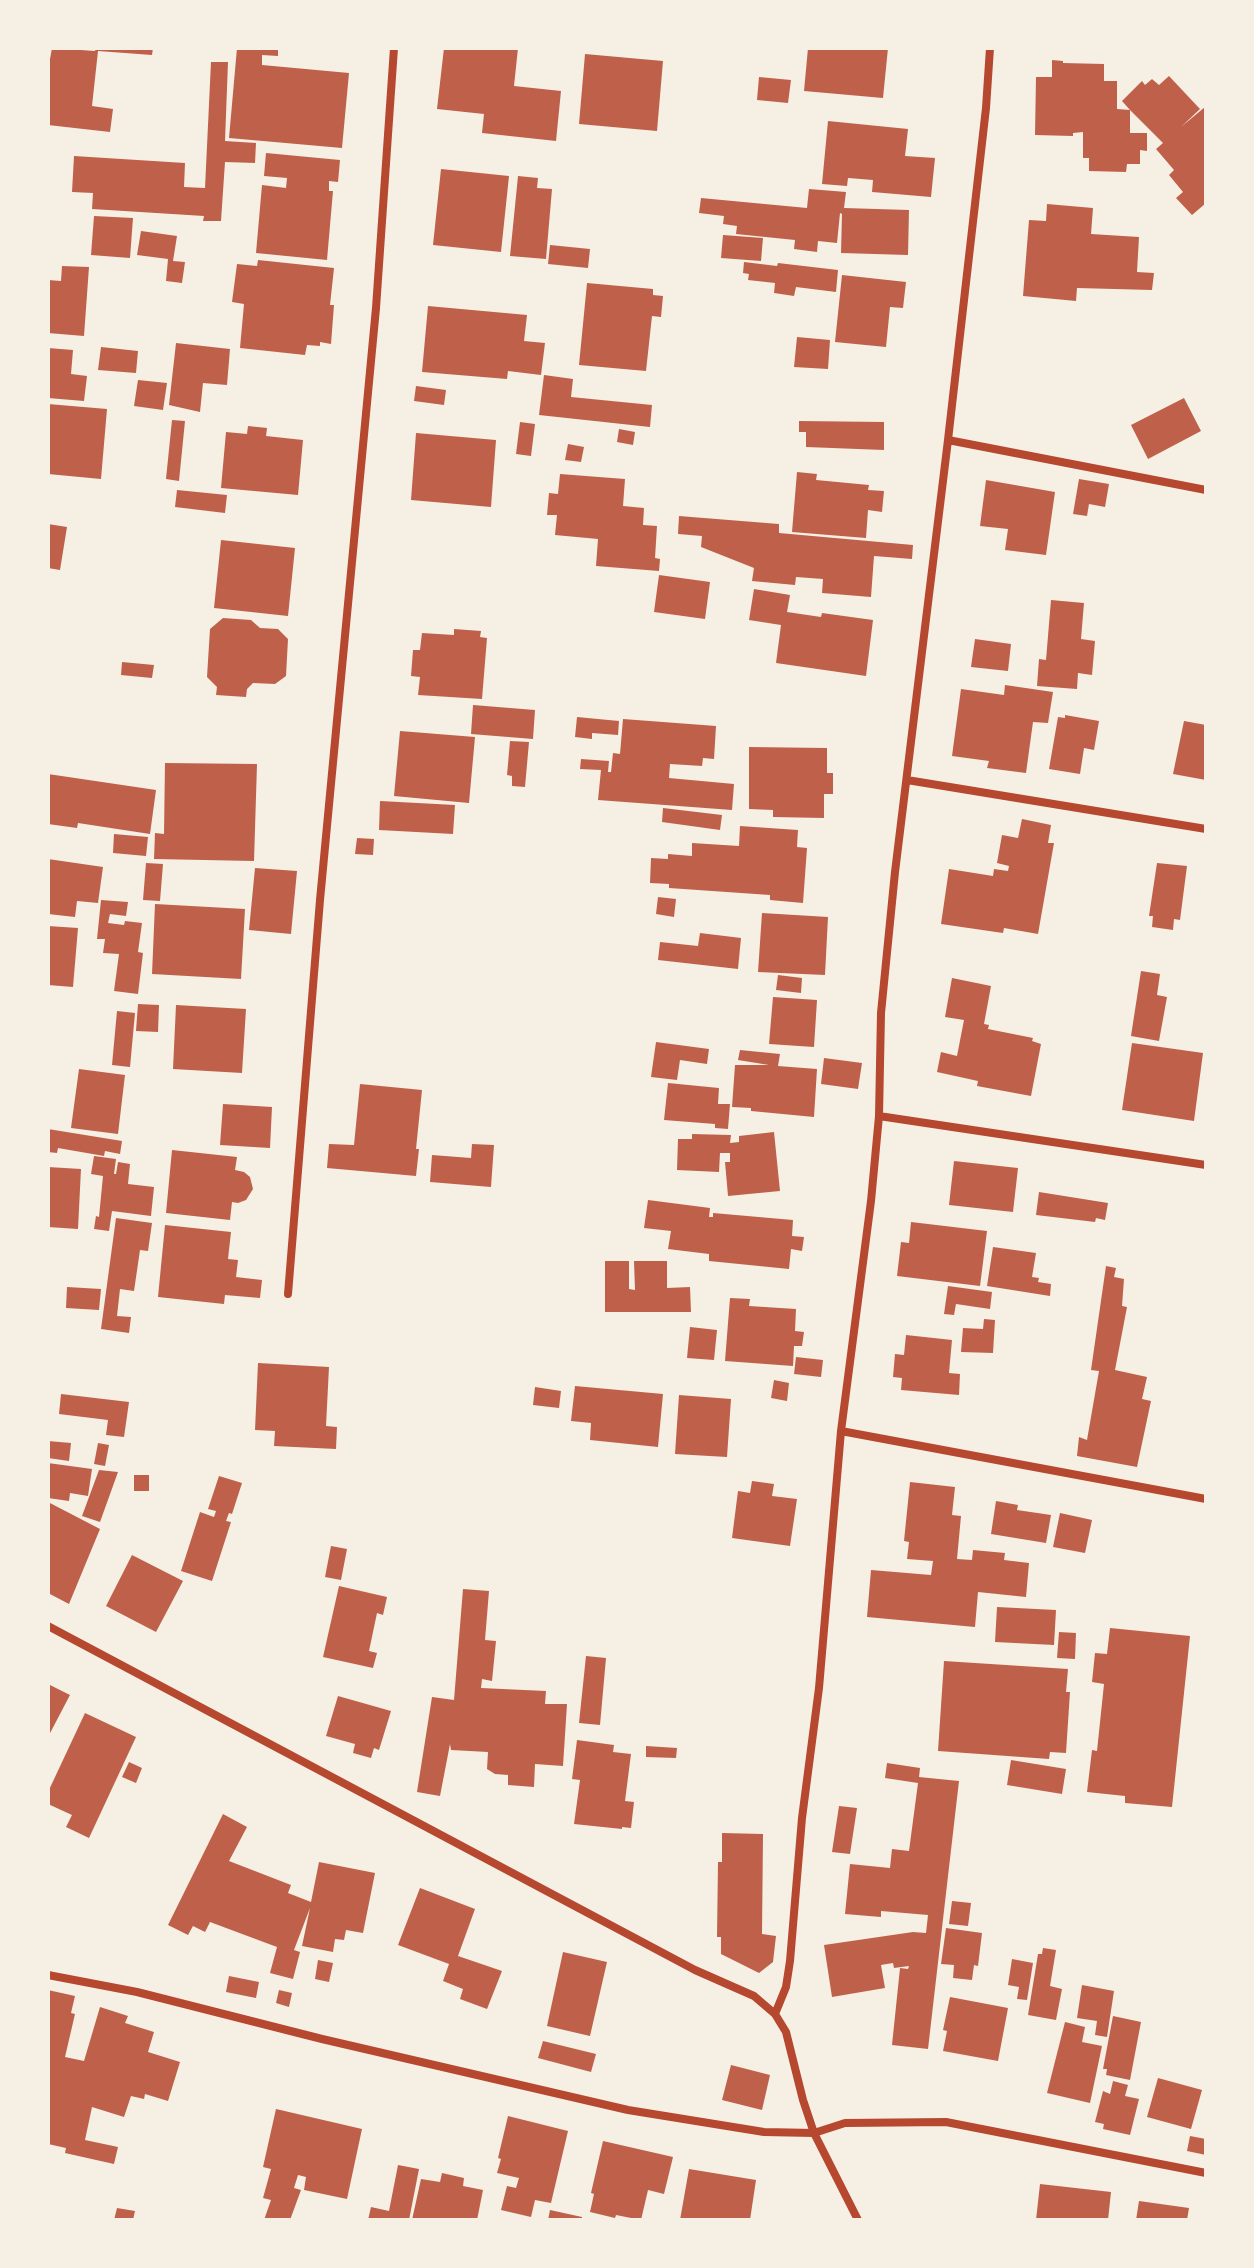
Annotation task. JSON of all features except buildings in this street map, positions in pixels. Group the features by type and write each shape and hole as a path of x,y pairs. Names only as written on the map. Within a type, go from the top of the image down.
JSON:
{"street":[{"path":"288,1294 320,900 376,308 394,48"},
{"path":"775,2014 786,1987 790,1961 802,1818 819,1688 841,1431 879,1116 881,1013 986,108 990,48"},
{"path":"948,440 1206,490"},
{"path":"907,780 1206,829"},
{"path":"879,1116 1206,1165"},
{"path":"841,1431 1206,1499"},
{"path":"48,1626 681,1963 754,1996 775,2014 786,2032 814,2133 858,2220"},
{"path":"48,1975 196,2006 322,2039 628,2110 764,2132 814,2133 845,2123 946,2122 1206,2173"}]}
